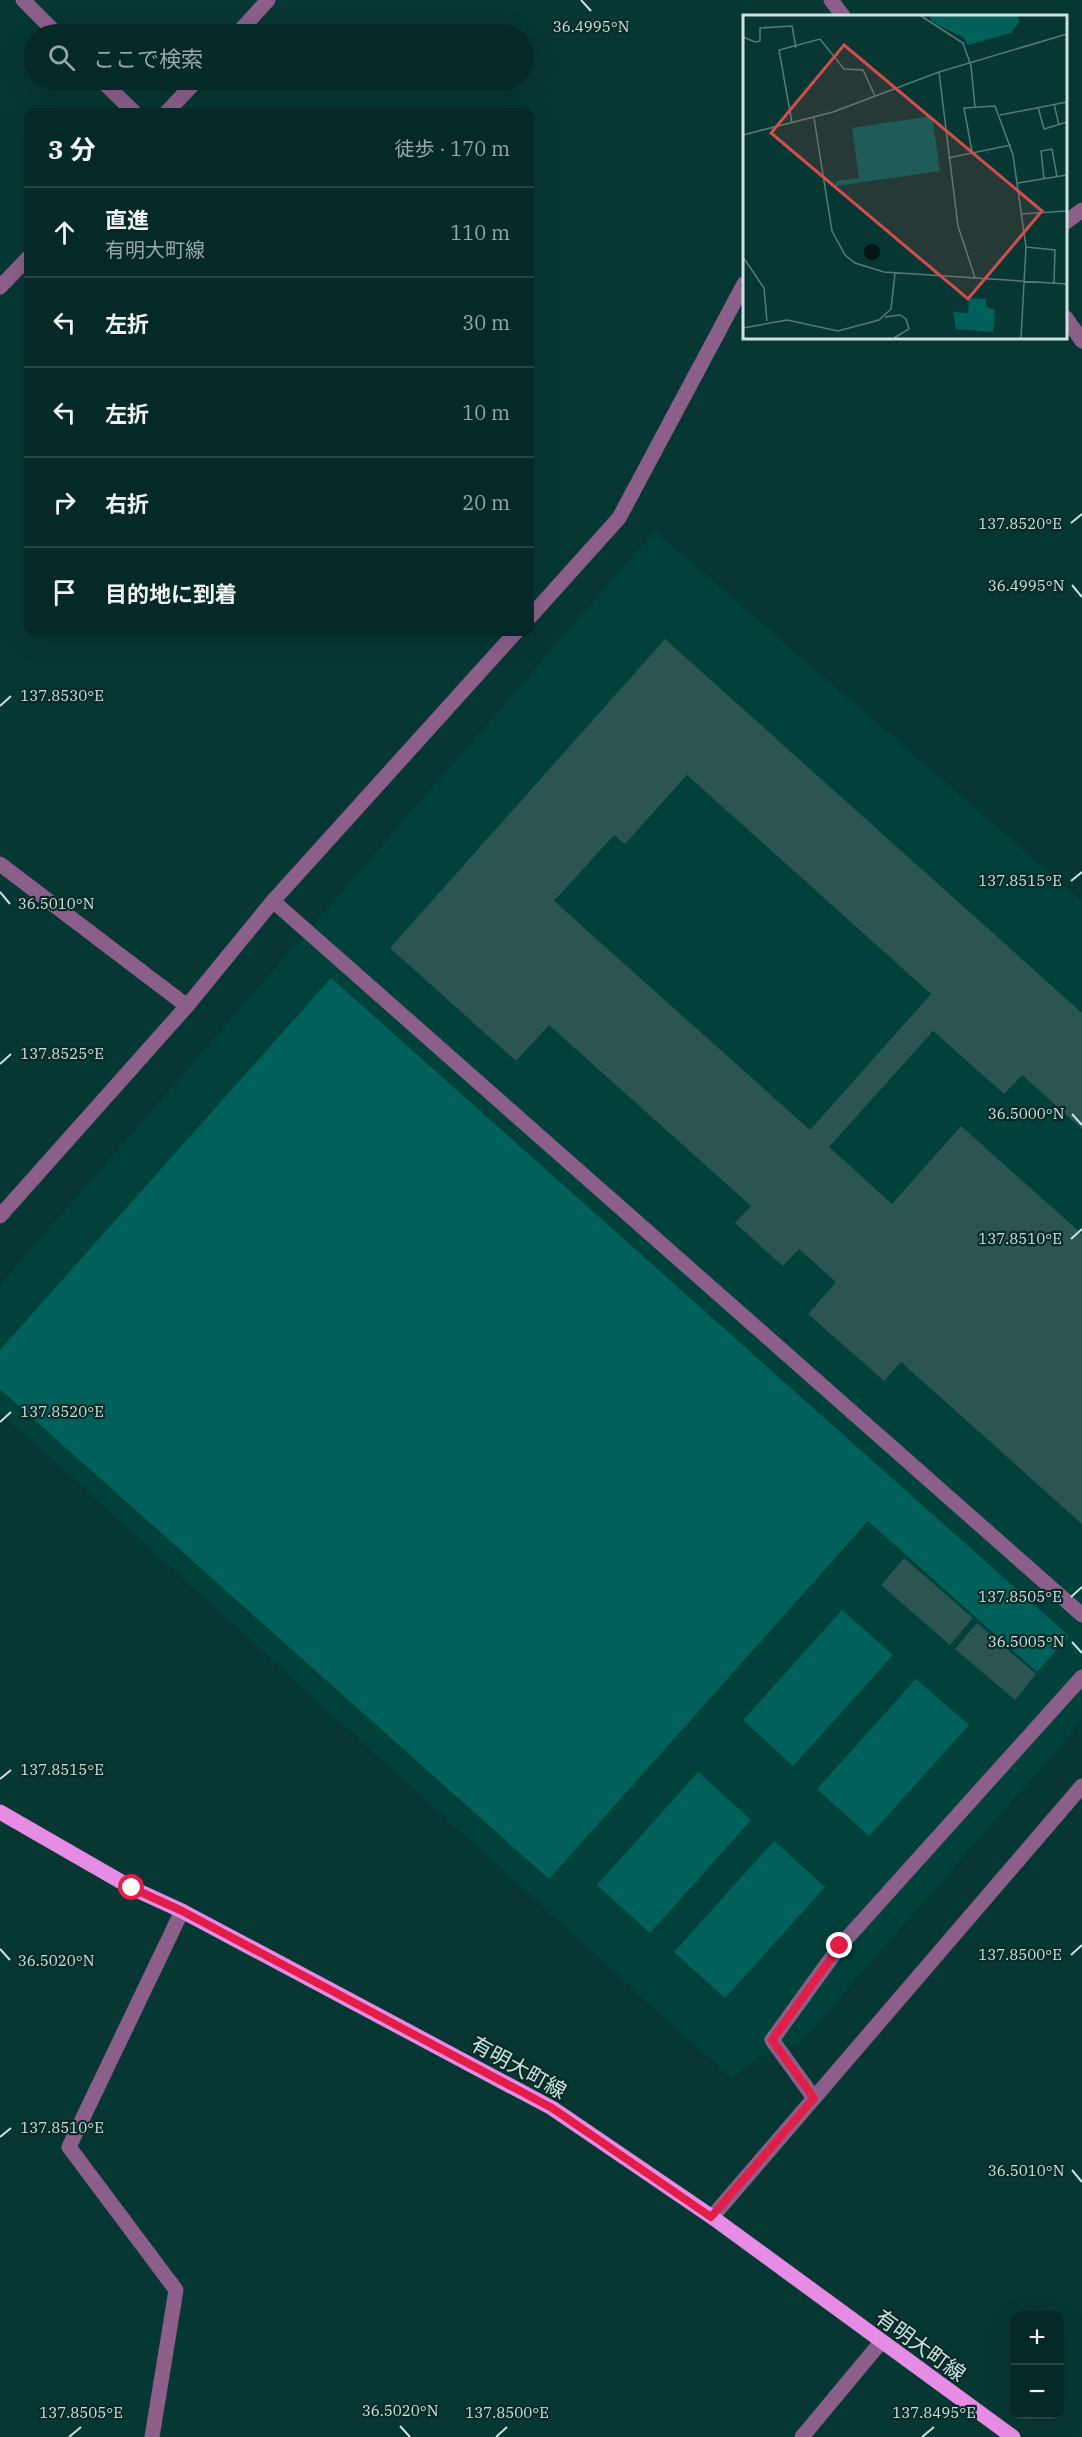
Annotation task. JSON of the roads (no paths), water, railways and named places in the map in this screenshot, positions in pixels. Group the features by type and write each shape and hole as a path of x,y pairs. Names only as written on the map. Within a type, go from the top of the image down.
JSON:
{"main road":[{"name":"有明大町線","path":"0,1812 132,1888 182,1911 552,2108 711,2217 1013,2437"}],"street":[{"path":"23,0 47,24"},
{"path":"246,24 268,0"},
{"path":"831,0 842,15"},
{"path":"111,90 130,108"},
{"path":"171,108 187,90"},
{"path":"1067,221 1082,210"},
{"path":"0,287 24,262"},
{"path":"534,613 619,518 743,286"},
{"path":"1067,321 1082,341"},
{"path":"0,1216 188,1006 273,901 512,636"},
{"path":"0,864 188,1006"},
{"path":"273,901 1082,1616"},
{"path":"814,2098 772,2040 840,1946 1082,1677"},
{"path":"711,2217 1082,1786"},
{"path":"152,2437 176,2290 69,2147 182,1911"},
{"path":"802,2437 881,2342"}]}
